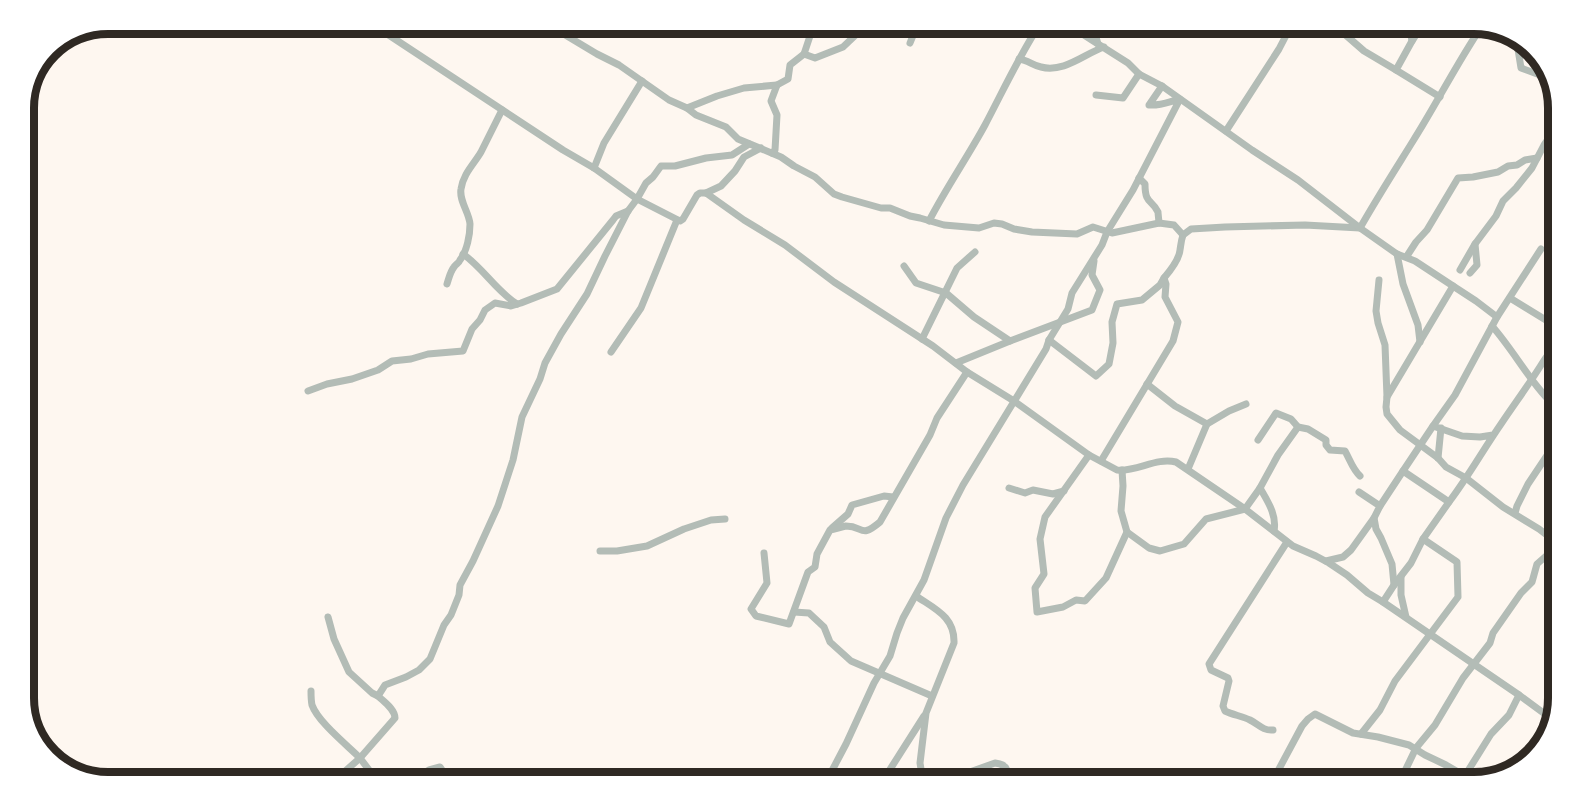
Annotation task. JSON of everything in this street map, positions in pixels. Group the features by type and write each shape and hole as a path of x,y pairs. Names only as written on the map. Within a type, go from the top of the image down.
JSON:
{"street":[{"path":"387,34 594,168 637,199 677,220 682,219 700,193 706,193 721,186 744,158 760,148"},
{"path":"564,34 619,65 669,100 696,115 726,127 738,139 772,153 815,177 834,194 842,197 881,208 890,208 944,225 979,228 994,223 1014,229 1077,234 1093,227 1107,232 1121,232 1159,223 1174,225 1183,235"},
{"path":"687,108 744,88 777,85 788,79 789,65 804,54 811,34"},
{"path":"804,54 815,58 843,47 856,34"},
{"path":"910,43 914,34"},
{"path":"929,220 984,128 1034,34"},
{"path":"1082,34 1298,180 1397,254 1407,256 1497,317"},
{"path":"1096,34 1101,46"},
{"path":"1226,131 1287,34"},
{"path":"1344,34 1364,51 1440,97"},
{"path":"1411,34 1412,41"},
{"path":"1396,69 1417,34"},
{"path":"1360,228 1476,34"},
{"path":"1019,59 1041,67 1056,68 1076,62 1101,46"},
{"path":"1518,50 1521,68 1539,75"},
{"path":"1096,95 1123,98 1139,74"},
{"path":"594,168 604,143 642,81"},
{"path":"772,153 775,150 777,115 771,101 777,85"},
{"path":"1162,86 1149,105 1159,106 1180,99"},
{"path":"831,772 890,656 903,618 924,580 946,518 963,485 1046,349 1068,309 1072,293 1095,258 1180,99"},
{"path":"447,284 450,273 460,261 467,241 470,222 461,198 464,179 480,155 502,110"},
{"path":"1460,270 1475,244 1496,216 1503,201 1532,168 1547,142"},
{"path":"378,696 385,685 419,670 430,659 444,625 451,615 459,595 460,585 498,507 513,460 522,417 545,363 587,294 628,211 646,183 661,166 675,166 706,158 732,155 749,144"},
{"path":"1407,256 1427,230 1458,178 1498,172 1508,166 1537,158"},
{"path":"1139,178 1145,184 1148,201 1158,212 1159,223"},
{"path":"706,193 1101,461 1117,470 1129,470 1166,460 1176,462 1188,469 1287,542 1326,561 1545,714"},
{"path":"308,391 378,370 392,361 428,354 463,351 472,329 480,320 485,309 495,303 511,306 559,288 613,219 628,211"},
{"path":"611,352 641,308 677,220"},
{"path":"1049,340 1096,376 1109,364 1113,342 1112,322 1117,304 1142,300 1160,285 1177,258 1183,235 1191,229 1305,225 1360,228"},
{"path":"1470,273 1478,265 1475,244"},
{"path":"1438,458 1437,428 1441,417 1497,317 1541,249"},
{"path":"922,339 957,268 975,252"},
{"path":"463,254 473,261 505,297 517,304"},
{"path":"1397,254 1403,284 1418,325 1420,342"},
{"path":"956,363 1092,310 1100,290 1092,275 1095,258"},
{"path":"904,266 916,283 946,293 974,317 1010,341"},
{"path":"1101,461 1173,341 1178,322 1165,297 1164,278"},
{"path":"1380,280 1376,311 1385,345 1386,407 1390,419 1400,430 1438,458 1446,467 1548,533"},
{"path":"1386,397 1453,286"},
{"path":"1510,298 1547,321"},
{"path":"1492,326 1547,396"},
{"path":"1383,602 1547,355"},
{"path":"831,530 846,526 871,530 884,517 893,497 930,435 937,418 968,372"},
{"path":"1147,384 1175,406 1207,424"},
{"path":"1188,469 1207,424 1246,404"},
{"path":"1258,440 1276,413 1291,419 1298,427 1308,429 1326,440 1326,445 1330,450 1345,451 1360,476"},
{"path":"1127,532 1149,548 1161,551 1184,544 1206,519 1245,509 1298,427"},
{"path":"1437,428 1462,436 1493,435"},
{"path":"1326,561 1342,556 1351,550 1420,445 1437,428"},
{"path":"1089,454 1045,517 1040,538 1044,574 1035,588 1037,612 1063,607 1076,600 1085,602 1106,578 1127,532 1122,511 1122,470"},
{"path":"1515,513 1528,484 1548,455"},
{"path":"1403,471 1449,502"},
{"path":"1009,488 1025,494 1033,490 1053,494 1064,491"},
{"path":"1260,488 1271,507 1275,524 1274,531"},
{"path":"1359,492 1380,506"},
{"path":"764,554 767,583 751,609 756,616 789,624 808,572 815,567 817,554 831,530 848,514 852,505 884,496 893,497"},
{"path":"1374,518 1376,529 1392,564 1394,585"},
{"path":"600,551 647,546 684,529 711,520 725,519"},
{"path":"1361,734 1380,710 1395,681 1458,597 1456,560 1423,539"},
{"path":"1273,730 1267,730 1248,719 1233,716 1225,711 1223,706 1228,678 1211,670 1209,664 1287,542"},
{"path":"1404,772 1416,748 1435,724 1463,678 1490,644 1494,633 1521,593 1532,582 1537,564 1548,555"},
{"path":"1401,577 1401,595 1406,617"},
{"path":"916,596 948,619 954,635 954,643 926,713 920,762 922,772"},
{"path":"794,612 809,613 824,627 830,642 851,661 932,696"},
{"path":"328,617 334,639 349,672 378,696 395,714 395,718 360,758 344,772"},
{"path":"311,691 311,702 321,720 360,758 370,772"},
{"path":"1467,772 1491,734 1509,715 1519,695"},
{"path":"888,772 926,713"},
{"path":"1277,772 1302,726 1316,714 1353,733 1378,736 1416,748 1455,772"},
{"path":"970,772 995,763 1006,767 1006,772"},
{"path":"426,772 440,767 443,772"}]}
